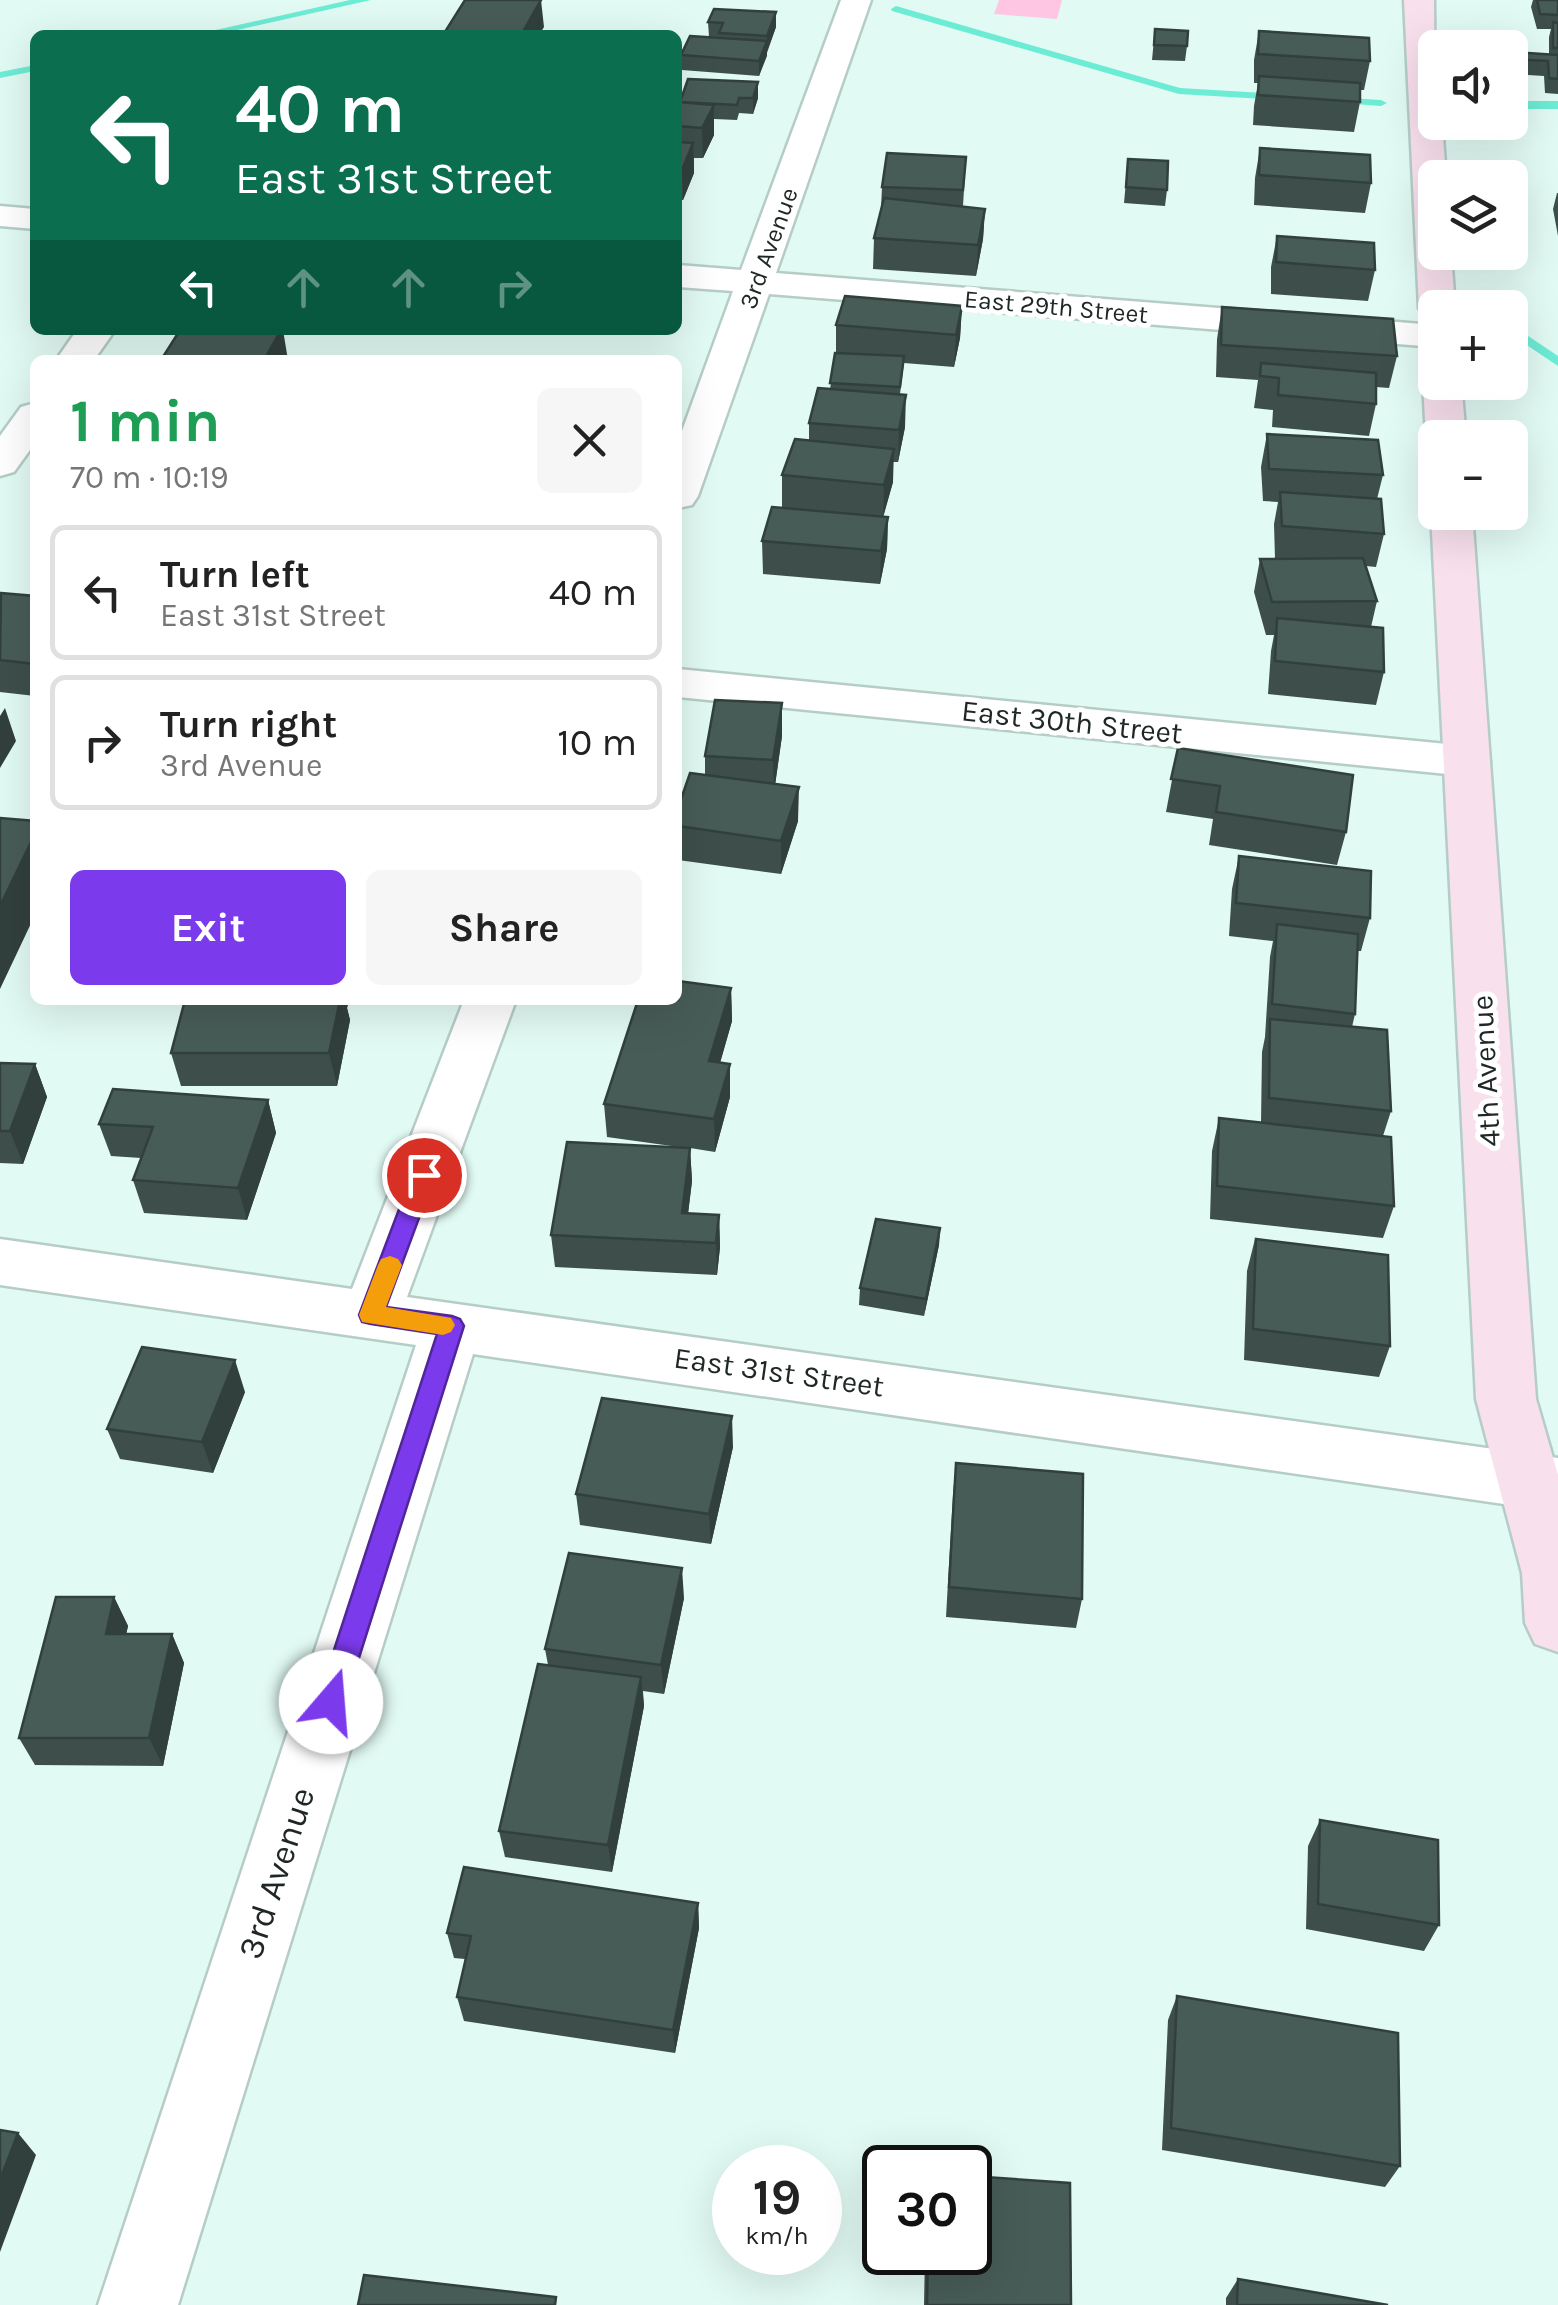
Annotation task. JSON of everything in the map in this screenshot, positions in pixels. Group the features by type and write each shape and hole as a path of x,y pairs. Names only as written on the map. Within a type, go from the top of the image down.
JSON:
{"main road":[{"path":"1419,0 1436,290"},
{"name":"4th Avenue","path":"1452,530 1506,1399 1544,1482 1558,1624"}],"street":[{"name":"3rd Avenue","path":"682,485 856,0"},
{"path":"0,216 30,219"},
{"name":"East 29th Street","path":"682,276 1418,335"},
{"path":"0,464 30,423"},
{"name":"East 30th Street","path":"682,683 1468,761"},
{"path":"371,1315 488,1005"},
{"name":"East 31st Street","path":"0,1262 1544,1482"},
{"name":"3rd Avenue","path":"138,2305 452,1326"}],"shaded area":[{"path":"999,0 1062,0 1057,19 994,14"}],"building":[{"path":"465,0 541,0 524,30 446,30"},
{"path":"1537,0 1558,0 1558,15 1540,14"},
{"path":"714,9 776,12 767,36 719,33 723,23 708,22"},
{"path":"1553,22 1558,23 1558,48 1553,48"},
{"path":"1155,29 1188,31 1187,46 1154,45"},
{"path":"1259,31 1369,38 1370,61 1258,54"},
{"path":"690,36 767,41 759,61 682,53"},
{"path":"1528,53 1558,55 1558,79 1549,78 1548,61 1528,60"},
{"path":"1259,76 1360,83 1360,102 1258,95"},
{"path":"688,79 758,82 753,98 739,98 737,105 682,102"},
{"path":"682,102 714,105 702,128 682,126"},
{"path":"682,142 693,143 682,170"},
{"path":"1260,148 1370,155 1371,183 1259,175"},
{"path":"887,153 966,157 963,190 882,187"},
{"path":"1128,159 1168,161 1167,190 1126,187"},
{"path":"884,198 985,209 978,245 874,238"},
{"path":"1277,236 1374,243 1375,270 1276,262"},
{"path":"845,296 962,306 956,335 836,325"},
{"path":"1222,307 1393,319 1397,356 1221,345"},
{"path":"177,335 278,335 267,355 164,355"},
{"path":"835,353 904,356 900,387 830,383"},
{"path":"1261,363 1376,373 1376,404 1278,395 1279,378 1260,376"},
{"path":"818,388 906,395 899,430 809,423"},
{"path":"1267,434 1378,440 1383,475 1269,469"},
{"path":"795,439 894,449 884,485 782,475"},
{"path":"1280,492 1381,499 1384,534 1282,526"},
{"path":"772,507 888,517 881,551 762,541"},
{"path":"1363,558 1377,601 1272,602 1260,559"},
{"path":"1,593 30,596 30,663 0,660"},
{"path":"1277,618 1383,628 1384,672 1275,661"},
{"path":"715,700 782,703 773,760 705,756"},
{"path":"1178,748 1353,775 1346,832 1216,812 1220,786 1171,779"},
{"path":"690,773 799,787 781,841 682,827 682,796"},
{"path":"0,818 30,821 30,844 0,906"},
{"path":"1239,856 1371,871 1370,918 1236,903"},
{"path":"1277,924 1358,934 1355,1014 1272,1004"},
{"path":"682,982 731,988 709,1061 730,1064 714,1119 604,1104 636,1005 682,1005"},
{"path":"184,1005 339,1005 329,1053 171,1053"},
{"path":"1270,1019 1387,1030 1391,1111 1269,1098"},
{"path":"0,1063 35,1064 10,1131 0,1131"},
{"path":"113,1089 268,1100 238,1188 133,1180 153,1127 99,1124"},
{"path":"1219,1118 1391,1137 1394,1206 1217,1186"},
{"path":"567,1142 690,1148 682,1213 719,1215 716,1243 551,1235"},
{"path":"876,1219 940,1228 926,1299 860,1288"},
{"path":"1256,1239 1388,1255 1390,1346 1253,1329"},
{"path":"142,1347 235,1360 202,1442 107,1429"},
{"path":"602,1398 732,1416 709,1514 576,1494"},
{"path":"956,1463 1083,1474 1082,1599 949,1587"},
{"path":"569,1553 682,1568 661,1665 545,1649"},
{"path":"56,1597 114,1597 106,1634 172,1634 149,1738 19,1738"},
{"path":"538,1664 641,1677 608,1845 499,1831"},
{"path":"1320,1820 1438,1840 1439,1925 1318,1904"},
{"path":"464,1867 698,1903 673,2030 457,1997 471,1936 447,1933"},
{"path":"1177,1996 1398,2033 1400,2166 1171,2128"},
{"path":"0,2130 18,2133 0,2180"},
{"path":"992,2178 1070,2183 1071,2305 927,2305 928,2275 992,2275"},
{"path":"364,2275 556,2297 555,2305 358,2305"},
{"path":"1238,2279 1388,2305 1237,2305"}],"waterway":[{"path":"223,30 366,0"},
{"path":"896,9 1179,91 1279,97"},
{"path":"0,75 30,69"},
{"path":"1333,100 1381,103"},
{"path":"1528,105 1558,105"},
{"path":"1528,341 1558,362"}],"slow traffic":[{"path":"390,1265 371,1315 443,1325"}],"route":[{"path":"331,1702 452,1326 371,1315 424,1175"}]}
